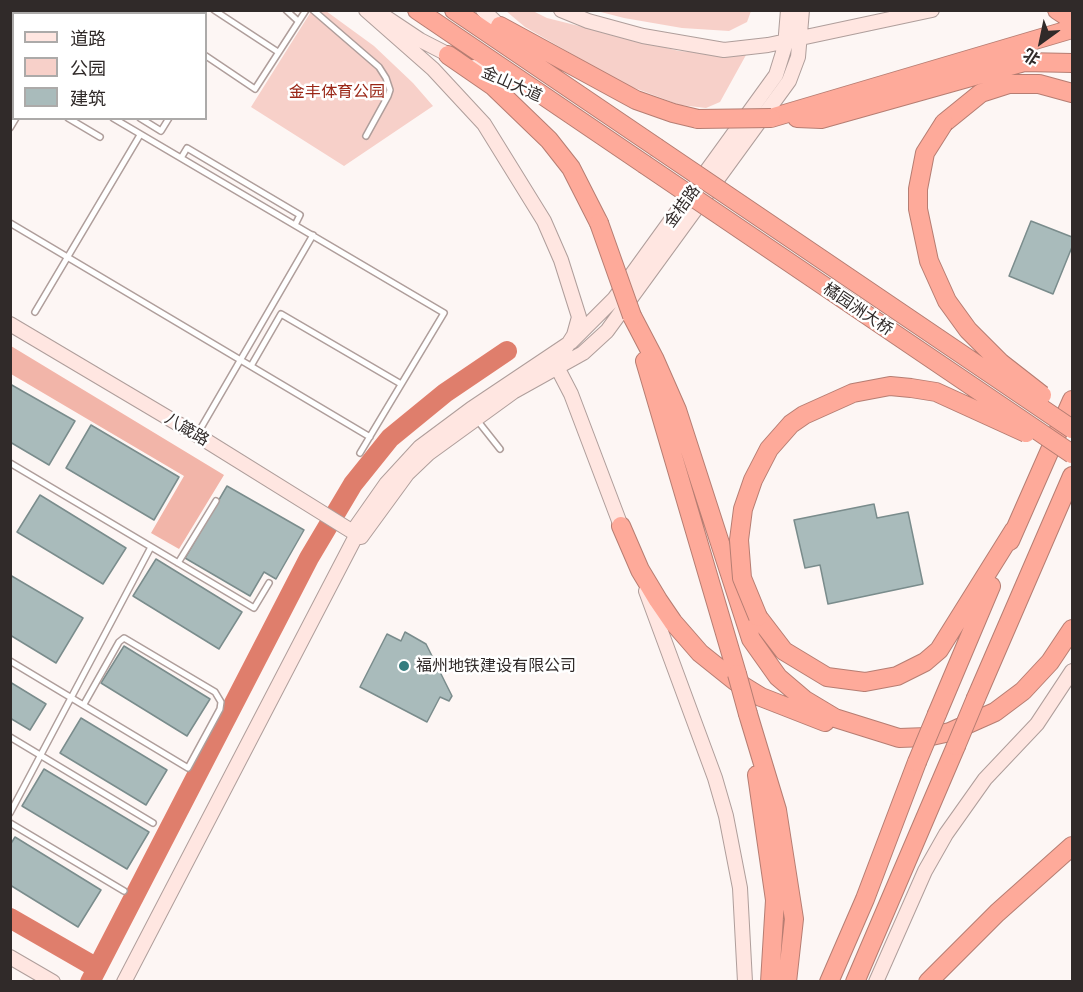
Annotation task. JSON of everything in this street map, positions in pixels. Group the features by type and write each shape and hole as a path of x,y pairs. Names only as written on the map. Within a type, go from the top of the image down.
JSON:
{"highway":[{"path":"417,10 558,106"},
{"path":"454,10 569,88"},
{"path":"771,118 1070,27 1057,10"},
{"path":"500,26 636,100 698,119 821,119 1024,62 1072,63"},
{"path":"448,55 493,86 549,140 571,168 599,223 632,316 777,810 794,919 786,981"},
{"path":"1072,93 1039,84 1010,84 981,93 944,123 925,153 918,189 923,242 937,283 958,317 980,344 1051,402 1072,427"},
{"name":"金山大道","path":"569,88 656,147"},
{"name":"金山大道","path":"558,106 644,164"},
{"name":"橘园洲大桥","path":"656,147 1072,427"},
{"name":"橘园洲大桥","path":"644,164 1071,453"},
{"path":"632,316 655,360 677,411 737,601 751,639 764,660 791,690 820,711 899,738"},
{"path":"1014,530 939,650 925,662 897,676 865,682 827,677 784,651 758,617 742,578 740,522 748,493 760,464 791,424 822,405 854,393 890,386 936,392 1071,453"},
{"path":"829,981 865,899 937,714 1014,530 1072,400"},
{"path":"855,981 1072,476"},
{"path":"621,526 640,570 663,608 687,639 714,665 760,697 795,712 862,733 899,738 927,737 950,732 995,712 1036,679 1072,629"},
{"path":"748,714 775,900 770,981"},
{"path":"928,981 990,920 1072,846"}],"main road":[{"path":"366,10 433,69 484,124 537,207 561,260 577,309 577,324 571,342 558,360 557,368 571,394 621,526 700,737 726,816 740,888 746,981"},
{"name":"金山大道","path":"376,10 420,40 448,55 529,88 558,106"},
{"name":"金山大道","path":"483,10 569,88"},
{"path":"561,10 588,21 643,36 724,50 785,42 932,10"},
{"name":"金桔路","path":"353,531 386,484 420,447 528,369 571,342 614,299 776,75 785,42 788,10"},
{"path":"124,981 353,531 406,474 429,453 476,418 592,346 618,316 789,81 798,57 802,10"},
{"name":"八箴路","path":"10,324 353,531"},
{"path":"876,981 925,871 946,834 985,779 1037,724 1072,671"},
{"path":"10,957 53,981"}],"lane":[{"path":"136,10 141,12"},
{"path":"214,10 278,52"},
{"path":"286,10 298,21"},
{"path":"207,57 255,89 306,10"},
{"path":"313,10 379,67 386,78 390,90 388,96 366,136"},
{"path":"71,120 100,137"},
{"path":"115,120 444,313 360,453"},
{"path":"143,120 162,131 168,120"},
{"path":"35,312 140,135"},
{"path":"181,158 187,148 300,215 295,225"},
{"path":"10,223 370,437"},
{"path":"197,435 313,235"},
{"path":"251,366 282,314 401,384"},
{"path":"476,418 500,449"},
{"path":"10,474 13,464 254,608 268,583"},
{"path":"178,563 216,501"},
{"path":"10,813 151,547"},
{"path":"10,661 188,768 221,702 215,692 124,638 119,642 84,704"},
{"path":"10,737 153,823"},
{"path":"10,823 124,891"}],"green space":[{"name":"金丰体育公园","path":"312,10 326,11 374,46 413,83 433,106 344,166 251,107"},
{"path":"506,11 533,11 547,18 679,51 746,55 720,102 706,108 680,105 624,84 525,27"},
{"path":"597,11 751,11 747,22 729,31 682,28"}],"shaded area":[{"path":"11,346 224,475 179,549 151,533 184,476 11,374"}],"building":[{"path":"1031,221 1072,237 1072,247 1053,294 1009,276"},
{"path":"10,384 75,421 49,465 10,442"},
{"path":"91,425 179,477 154,520 66,468"},
{"path":"227,486 304,530 276,579 264,572 250,596 185,558"},
{"path":"40,495 126,548 103,584 17,532"},
{"path":"874,504 877,518 908,512 923,584 828,604 820,565 805,568 794,520"},
{"path":"156,559 242,612 219,649 133,596"},
{"path":"10,575 83,618 56,663 10,635"},
{"name":"福州地铁建设有限公司","path":"405,632 426,644 452,696 449,701 440,697 427,722 360,687 387,634 401,641"},
{"path":"124,646 210,699 187,736 101,683"},
{"path":"10,682 46,704 30,730 10,718"},
{"path":"81,718 167,770 146,805 60,753"},
{"path":"44,769 149,832 127,869 22,806"},
{"path":"15,837 101,890 78,927 10,885 10,845"}],"waterway":[{"path":"90,982 309,558 353,484 390,438 445,393 507,351"},
{"path":"10,918 97,968"}],"place":[{"name":"福州地铁建设有限公司","path":"404,666"}]}
